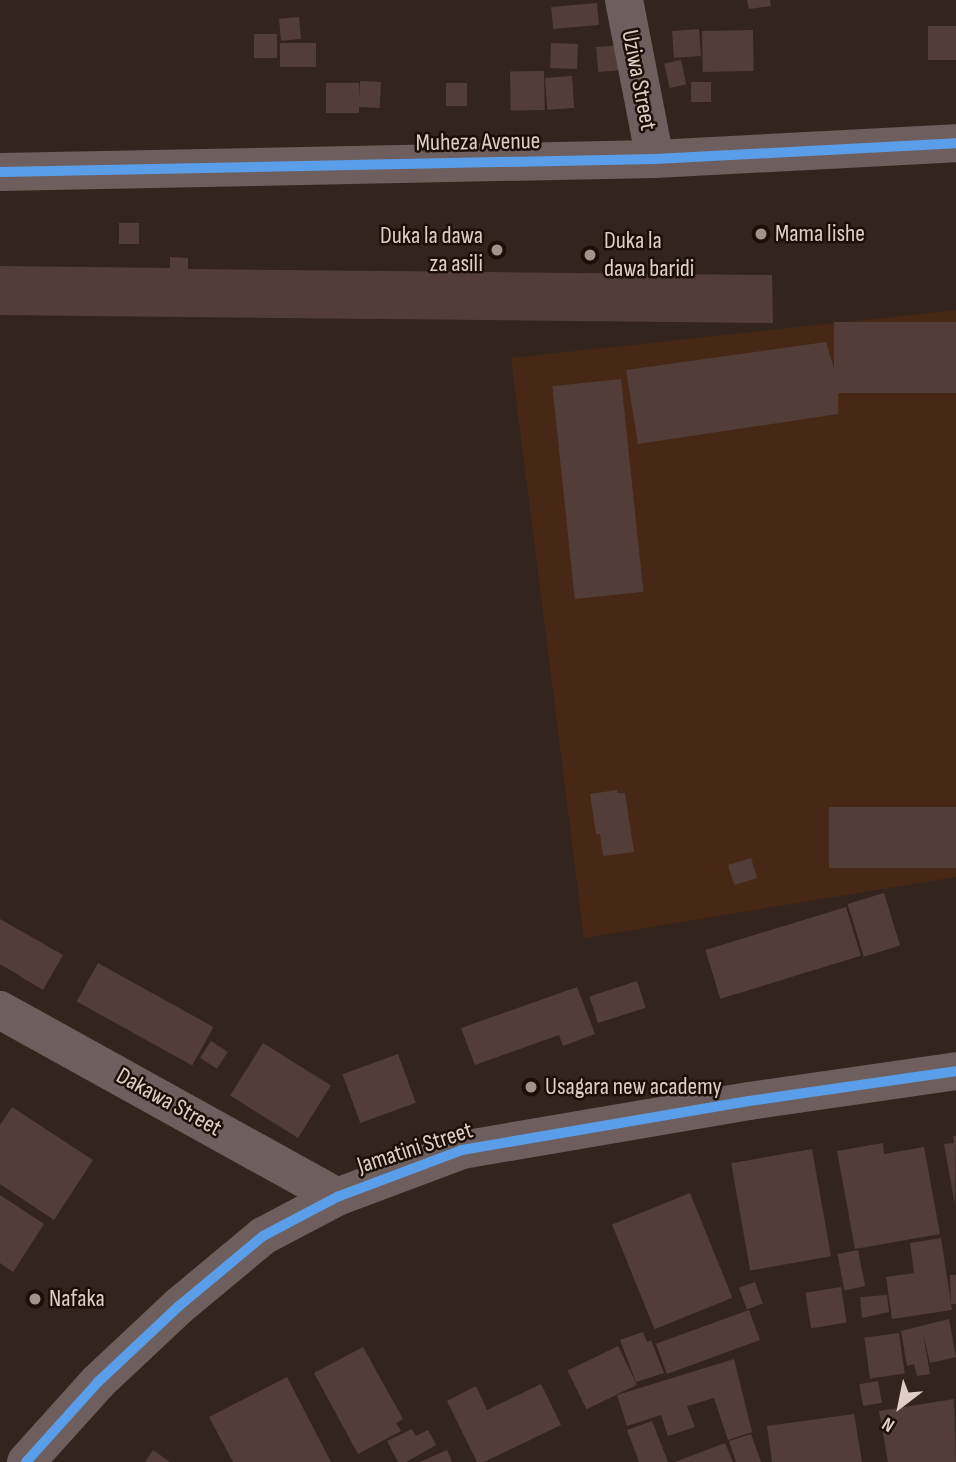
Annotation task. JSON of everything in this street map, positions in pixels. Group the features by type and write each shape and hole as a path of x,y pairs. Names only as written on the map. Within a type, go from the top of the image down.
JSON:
{"street":[{"name":"Uziwa Street","path":"624,0 654,159"},
{"name":"Muheza Avenue","path":"0,172 654,159 956,143"},
{"name":"Dakawa Street","path":"0,1010 337,1197"},
{"name":"Jamatini Street","path":"26,1462 98,1382 179,1306 263,1236 337,1197 462,1150 750,1101 956,1071"}],"shaded area":[{"path":"956,310 956,877 584,938 511,358"}],"building":[{"path":"747,0 770,0 771,6 749,9"},
{"path":"597,3 599,25 553,29 551,7"},
{"path":"299,17 301,39 281,41 279,19"},
{"path":"928,26 956,26 956,60 928,60"},
{"path":"699,29 701,56 674,58 672,31"},
{"path":"753,30 754,71 703,72 702,31"},
{"path":"254,34 277,34 277,58 254,58"},
{"path":"280,43 316,43 316,67 280,67"},
{"path":"551,43 578,44 577,69 550,68"},
{"path":"620,45 622,70 598,72 596,47"},
{"path":"681,60 686,84 670,88 664,64"},
{"path":"544,71 545,110 511,111 510,72"},
{"path":"572,76 574,108 547,110 545,78"},
{"path":"360,81 381,82 380,108 359,107"},
{"path":"691,82 711,82 711,102 691,102"},
{"path":"326,83 359,83 359,113 326,113"},
{"path":"446,83 467,83 467,106 446,106"},
{"path":"119,223 139,223 139,244 119,244"},
{"path":"170,257 188,258 188,269 772,275 773,323 0,315 0,266 170,268"},
{"path":"834,322 956,322 956,393 834,393"},
{"path":"826,342 838,382 838,414 638,444 626,370"},
{"path":"621,379 643,592 575,599 552,386"},
{"path":"617,790 617,793 625,793 634,852 603,856 600,834 596,834 590,794"},
{"path":"829,807 956,807 956,868 829,868"},
{"path":"751,858 757,878 734,885 728,865"},
{"path":"884,893 900,946 864,957 848,904"},
{"path":"846,907 861,956 720,999 705,950"},
{"path":"0,919 63,955 43,990 0,964"},
{"path":"98,963 213,1027 192,1065 77,1001"},
{"path":"637,981 646,1008 598,1023 589,996"},
{"path":"577,987 595,1034 563,1046 559,1035 475,1065 461,1028"},
{"path":"211,1041 228,1052 217,1069 200,1058"},
{"path":"263,1043 331,1085 298,1138 230,1096"},
{"path":"398,1054 416,1103 360,1123 343,1074"},
{"path":"12,1107 93,1160 54,1220 0,1184 0,1125"},
{"path":"953,1136 956,1136 955,1205 944,1144 954,1143"},
{"path":"883,1143 884,1154 924,1147 940,1234 855,1249 837,1151"},
{"path":"812,1149 831,1256 750,1271 731,1163"},
{"path":"690,1193 732,1298 654,1329 612,1224"},
{"path":"0,1195 44,1224 13,1272 0,1263"},
{"path":"941,1238 952,1310 892,1319 886,1277 914,1273 910,1243"},
{"path":"858,1250 865,1286 844,1290 837,1254"},
{"path":"950,1275 956,1275 956,1304 951,1304"},
{"path":"755,1282 763,1304 747,1309 739,1288"},
{"path":"841,1287 847,1323 811,1328 805,1293"},
{"path":"887,1295 889,1312 862,1318 860,1297"},
{"path":"749,1310 760,1340 667,1374 656,1344"},
{"path":"949,1319 956,1357 930,1363 923,1334 930,1374 917,1376 914,1364 907,1366 901,1331"},
{"path":"643,1332 647,1342 651,1340 664,1373 636,1382 620,1340"},
{"path":"899,1333 905,1374 870,1378 864,1338"},
{"path":"618,1346 637,1385 587,1409 568,1371"},
{"path":"363,1347 403,1419 396,1423 401,1431 358,1454 314,1373"},
{"path":"734,1359 752,1432 728,1440 714,1398 687,1406 695,1427 668,1436 661,1415 627,1426 617,1395"},
{"path":"287,1377 331,1462 233,1462 209,1417"},
{"path":"878,1381 882,1403 863,1406 859,1384"},
{"path":"541,1384 561,1425 484,1462 477,1462 447,1401 476,1386 487,1410"},
{"path":"954,1399 956,1462 888,1462 879,1411"},
{"path":"854,1414 862,1462 772,1462 767,1426"},
{"path":"652,1421 668,1462 639,1462 627,1430"},
{"path":"412,1429 416,1436 428,1430 436,1445 406,1462 398,1462 387,1441"},
{"path":"751,1434 761,1462 736,1462 729,1441"},
{"path":"725,1443 733,1462 675,1462"},
{"path":"153,1450 170,1462 145,1462"},
{"path":"447,1450 452,1462 420,1462"}],"cycle path":[{"path":"0,172 655,159 956,143"},
{"path":"26,1462 98,1382 179,1306 263,1236 337,1197 462,1150 749,1101 956,1071"}],"place":[{"name":"Mama lishe","path":"761,234"},
{"name":"Duka la dawa za asili","path":"497,250"},
{"name":"Duka la dawa baridi","path":"590,255"},
{"name":"Usagara new academy","path":"531,1087"},
{"name":"Nafaka","path":"35,1299"}]}
